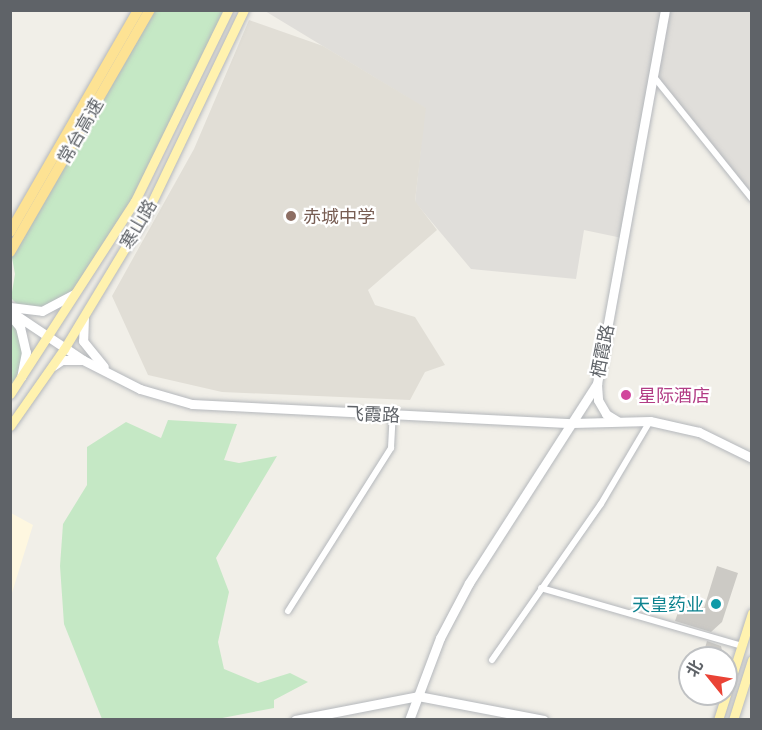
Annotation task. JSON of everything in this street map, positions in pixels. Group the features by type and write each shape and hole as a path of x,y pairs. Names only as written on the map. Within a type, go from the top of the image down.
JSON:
{"highway":[{"name":"常台高速","path":"10,232 138,10"},
{"name":"常台高速","path":"10,252 150,10"}],"main road":[{"name":"寒山路","path":"10,394 135,201 228,10"},
{"name":"寒山路","path":"10,426 64,349 149,208 244,10"},
{"name":"栖霞路","path":"409,720 440,638 469,583 597,384 665,10"},
{"path":"10,311 42,311 79,290"},
{"path":"10,311 20,327 26,352 20,379"},
{"name":"飞霞路","path":"10,311 82,360 113,375 192,404 572,423 650,422 699,432 752,458"},
{"path":"84,315 83,341 113,375"},
{"path":"51,368 62,360 82,360"},
{"path":"597,384 602,407 618,421"},
{"path":"718,720 752,613"},
{"path":"733,720 752,660"},
{"path":"295,720 418,696 544,720"}],"street":[{"path":"654,77 752,199"},
{"path":"288,611 391,448 393,415"},
{"path":"492,660 601,504 650,422"},
{"path":"541,588 742,646"}],"shaded area":[{"path":"265,11 751,11 751,198 655,77 622,238 584,230 576,279 471,269 415,202 425,108"},
{"name":"赤城中学","path":"249,20 323,46 426,108 415,201 437,230 368,290 375,305 415,317 445,365 425,372 410,400 222,392 148,375 112,296 194,149"},
{"path":"11,513 33,525 11,596"}],"green space":[{"path":"150,11 228,11 135,201 79,290 42,311 22,309 11,298 15,274 11,252"},
{"path":"11,322 20,327 26,352 11,394"},
{"path":"168,420 237,424 224,460 239,463 277,456 216,558 229,592 218,642 224,669 258,683 290,673 308,682 274,700 274,708 217,719 102,719 64,624 60,566 63,524 87,485 87,447 126,422 161,438"}],"building":[{"name":"天皇药业","path":"717,566 738,573 722,622 711,632 675,621 682,601 704,608"},
{"path":"707,641 721,646 706,646"}],"place":[{"name":"赤城中学","path":"291,216"},
{"name":"星际酒店","path":"626,395"},
{"name":"天皇药业","path":"716,604"}]}
